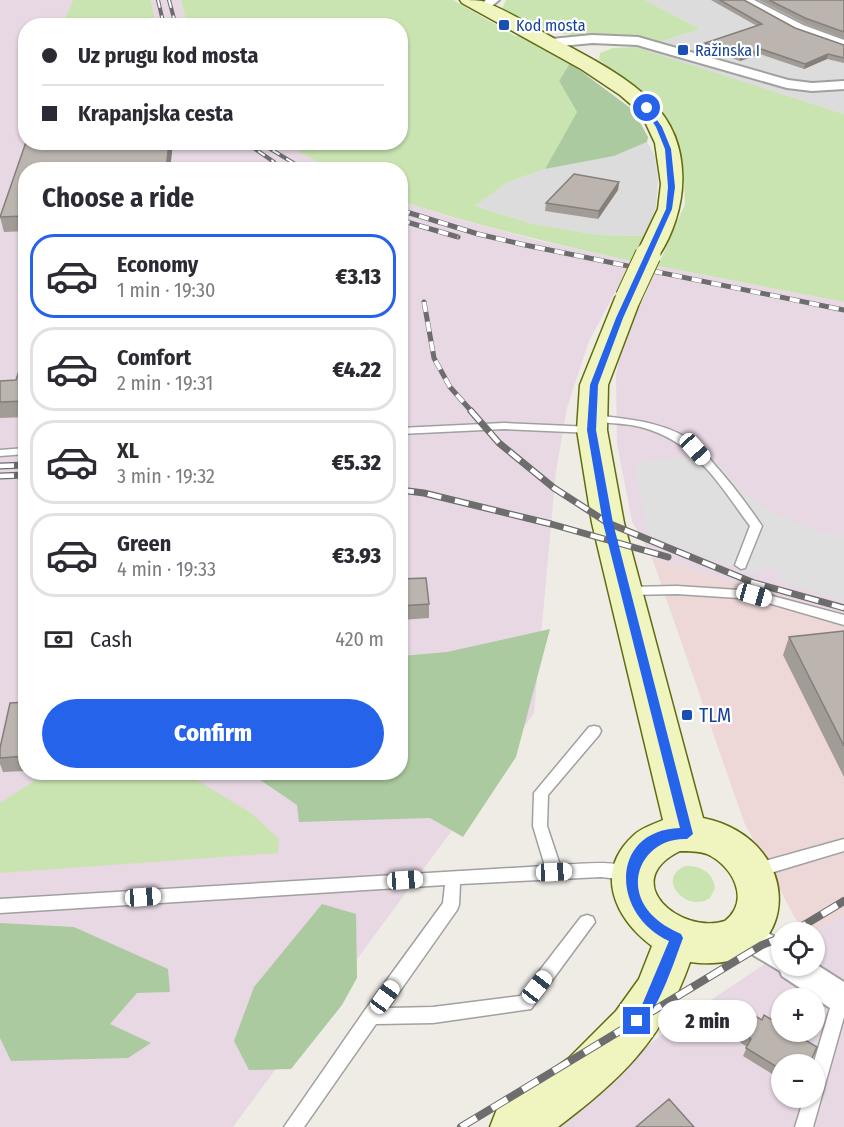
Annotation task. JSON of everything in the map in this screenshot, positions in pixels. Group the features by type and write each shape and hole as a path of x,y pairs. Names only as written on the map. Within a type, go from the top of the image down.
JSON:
{"street":[{"path":"745,0 799,28 844,44"},
{"path":"481,3 570,53 617,84 647,108 659,127 668,149 671,187 669,209 628,298 594,385 592,424 608,523 687,834"},
{"path":"551,43 618,39 638,41 787,84 812,87 844,85"},
{"path":"570,53 613,46 651,45"},
{"path":"812,87 844,99"},
{"path":"676,833 717,839 735,850 753,872 758,883 760,902 756,919 744,933 726,942 705,945 663,932 646,917 635,900 631,882 634,864 643,850 657,839 676,833"},
{"path":"744,933 771,951"},
{"path":"515,1127 608,1055 646,1009 677,938"},
{"path":"808,976 843,999"}],"lane":[{"path":"408,431 632,422 660,430 695,449 726,484 756,526 741,565"},
{"path":"0,453 18,452"},
{"path":"626,591 677,590 754,595 844,620"},
{"path":"554,872 540,826 541,793 594,731"},
{"path":"753,872 844,845"},
{"path":"0,906 554,872 600,870 632,874"},
{"path":"293,1127 451,905 453,878"},
{"path":"371,1016 433,1015 525,1003 587,922"},
{"path":"825,1056 843,999"},
{"path":"804,1127 810,1108"}],"shaded area":[{"path":"0,0 73,0 65,18 18,18 18,150 296,150 318,162 18,162 18,780 408,780 408,203 536,240 632,261 589,341 567,408 556,471 534,713 456,825 233,1127 0,1127"},
{"path":"151,0 181,0 185,18 155,18"},
{"path":"645,0 844,0 844,114 639,49 700,29"},
{"path":"647,142 655,156 658,181 656,207 645,236 598,235 533,224 475,206 508,182 545,169 614,156"},
{"path":"658,266 844,302 844,614 652,558 632,521 617,444 616,376 621,348"},
{"path":"708,453 747,496 773,513 818,531 844,537 844,601 783,583 779,570 765,567 751,574 648,535 635,463"},
{"path":"652,558 844,614 844,914 825,926 825,922 797,922 744,822"},
{"path":"844,914 844,1127 539,1127 687,1016 771,960 771,976 825,976 825,926"}],"green space":[{"path":"73,0 151,0 155,18 65,18"},
{"path":"181,0 453,0 515,36 520,35 570,63 559,81 577,112 545,169 508,182 475,206 533,224 598,235 645,236 632,261 516,234 408,203 408,162 318,162 296,150 408,150 408,18 185,18"},
{"path":"506,0 645,0 700,29 657,43 618,36 571,35 550,31 502,9"},
{"path":"635,47 844,114 844,302 658,266 685,204 683,164 674,129 652,101 599,60 600,53 613,48"},
{"path":"570,63 633,110 648,137 647,142 614,156 545,169 577,112 559,81"},
{"path":"550,629 516,757 463,837 430,818 299,822 297,805 260,780 408,780 408,655 447,652"},
{"path":"36,780 197,780 251,813 279,839 278,853 0,873 0,803"},
{"path":"685,866 701,868 709,874 715,888 710,898 701,902 692,902 678,893 673,879 677,872"},
{"path":"322,904 356,914 357,978 342,1005 291,1069 249,1070 234,1041 254,987"},
{"path":"0,923 74,927 168,969 170,992 137,993 110,1024 151,1043 128,1058 11,1061 0,1038"}],"building":[{"path":"720,0 744,0 795,28 844,45 844,58 828,54 805,64 761,49 740,56 705,43 762,24"},
{"path":"769,0 844,0 844,32 805,18"},
{"path":"23,150 168,150 167,162 19,162"},
{"path":"18,165 18,216 0,217"},
{"path":"574,174 619,182 599,211 546,203"},
{"path":"18,374 18,401 0,402 0,381 16,380"},
{"path":"426,578 429,604 408,605 408,579"},
{"path":"844,631 844,746 789,637"},
{"path":"18,702 18,757 0,758 0,748 10,703"},
{"path":"736,1005 762,1020 764,1015 771,1019 771,1042 809,1042 817,1047 814,1054 771,1054 771,1063 746,1048 751,1039 726,1023"},
{"path":"669,1099 694,1127 636,1127"}],"railway":[{"path":"158,0 162,18"},
{"path":"169,0 174,18"},
{"path":"257,150 274,162"},
{"path":"272,150 292,162"},
{"path":"408,212 478,234 525,245 844,310"},
{"path":"408,222 458,237"},
{"path":"424,302 434,358 450,387 473,413"},
{"path":"471,411 499,443 554,488 608,523 753,583"},
{"path":"0,466 18,465"},
{"path":"0,476 18,475"},
{"path":"408,491 551,524 668,557"},
{"path":"753,583 844,608"},
{"path":"753,583 759,585"},
{"path":"809,922 844,901"},
{"path":"461,1127 771,941"}],"place":[{"name":"Kod mosta","path":"504,25"},
{"name":"Ražinska I","path":"683,50"},
{"name":"TLM","path":"687,715"}],"route":[{"path":"637,1021 646,1009 677,938 663,932 646,917 635,900 631,882 634,864 643,850 657,839 676,833 687,834 608,523 592,430 594,385 619,318 669,209 671,187 668,149 659,127 647,108"}]}
